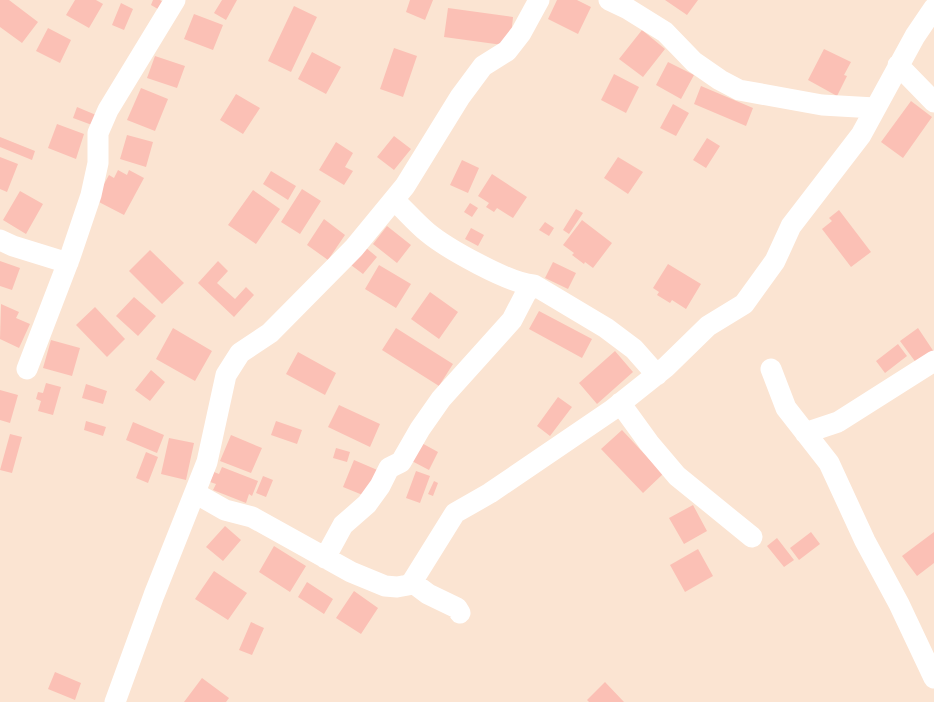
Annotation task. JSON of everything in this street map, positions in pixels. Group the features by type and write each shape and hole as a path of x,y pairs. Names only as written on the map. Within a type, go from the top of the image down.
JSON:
{"street":[{"path":"27,369 92,195 98,163 98,133 114,101 175,0"},
{"path":"115,702 154,595 207,462 226,375 240,353 270,333 354,248 405,186 460,97 483,66 507,51 521,33 539,0"},
{"path":"609,0 665,32 694,62 739,90 822,105 875,108"},
{"path":"195,493 225,510 252,517 351,572 385,586 408,585 455,513 490,494 620,404 657,375 708,326 744,304 775,261 791,226 861,135 898,65 934,8"},
{"path":"898,65 934,102"},
{"path":"394,200 428,233 494,273 527,285 534,285 606,328 634,349 657,375"},
{"path":"0,240 68,263"},
{"path":"325,558 343,525 367,504 389,468 401,462 441,399 512,320 526,293 534,285"},
{"path":"805,433 838,422 934,361"},
{"path":"771,369 786,408 829,464 934,678"},
{"path":"620,404 677,476 752,537"},
{"path":"412,582 428,594 457,608 460,614"}],"building":[{"path":"0,0 9,0 38,22 22,43 0,27"},
{"path":"75,0 96,0 103,4 89,28 66,15"},
{"path":"153,0 160,0 167,5 163,12 151,5"},
{"path":"222,0 237,0 226,20 214,13"},
{"path":"410,0 433,0 425,20 406,12"},
{"path":"557,0 577,0 591,7 578,34 548,19"},
{"path":"665,0 698,0 687,15"},
{"path":"121,3 133,9 124,30 112,25"},
{"path":"294,6 317,17 291,72 268,61"},
{"path":"448,8 513,17 510,46 444,37"},
{"path":"194,14 223,25 213,50 184,39"},
{"path":"48,28 71,40 60,63 36,51"},
{"path":"642,30 665,49 643,77 619,59"},
{"path":"394,48 417,56 403,97 380,89"},
{"path":"824,49 851,62 837,96 808,80"},
{"path":"312,52 341,67 326,94 298,79"},
{"path":"155,56 185,66 177,88 147,78"},
{"path":"668,62 694,75 681,99 656,85"},
{"path":"614,74 639,87 626,113 601,100"},
{"path":"701,86 753,108 746,126 694,104"},
{"path":"141,88 168,99 155,131 127,120"},
{"path":"236,94 260,108 243,134 220,120"},
{"path":"911,101 932,117 903,158 881,142"},
{"path":"673,104 689,113 676,136 660,128"},
{"path":"77,107 96,115 92,125 73,118"},
{"path":"57,124 84,134 76,159 48,148"},
{"path":"127,135 153,142 146,167 120,159"},
{"path":"394,136 411,149 394,170 377,157"},
{"path":"0,137 35,151 32,160 0,147"},
{"path":"707,138 720,146 706,168 693,160"},
{"path":"336,142 353,153 345,167 353,171 344,185 319,170"},
{"path":"0,157 18,164 7,192 0,189"},
{"path":"618,157 643,172 628,194 604,178"},
{"path":"462,160 479,168 468,193 450,185"},
{"path":"118,170 127,175 129,170 144,178 124,215 95,200 109,175 114,178"},
{"path":"271,171 296,186 288,200 263,184"},
{"path":"492,174 527,197 513,218 497,208 494,212 486,207 489,203 478,196"},
{"path":"302,189 321,201 300,234 281,222"},
{"path":"253,190 280,209 256,244 228,225"},
{"path":"20,191 43,204 26,234 3,220"},
{"path":"470,203 478,208 472,217 464,212"},
{"path":"576,209 583,213 569,234 563,230"},
{"path":"839,210 871,252 851,267 822,229 832,221 829,218"},
{"path":"324,219 345,235 328,260 307,245"},
{"path":"582,220 612,243 593,268 572,255 574,253 563,245"},
{"path":"545,222 554,228 549,236 539,230"},
{"path":"387,226 411,245 397,263 373,244"},
{"path":"471,228 484,235 478,246 465,239"},
{"path":"365,247 377,257 363,274 351,265"},
{"path":"150,250 184,283 162,304 129,271"},
{"path":"0,261 20,268 12,290 0,286"},
{"path":"218,261 228,271 217,283 235,299 246,287 254,295 234,317 198,283"},
{"path":"553,262 576,273 568,289 545,278"},
{"path":"668,264 701,284 686,309 672,300 670,303 657,295 659,292 653,288"},
{"path":"379,265 411,284 396,308 365,289"},
{"path":"430,292 458,312 439,339 411,319"},
{"path":"134,297 156,316 138,336 116,316"},
{"path":"1,304 19,312 16,318 30,324 19,348 0,339"},
{"path":"95,307 125,339 107,357 76,325"},
{"path":"539,311 592,339 582,358 529,329"},
{"path":"173,328 212,351 195,381 156,359"},
{"path":"396,328 453,364 439,386 382,350"},
{"path":"918,328 934,352 917,364 900,341"},
{"path":"51,340 80,348 72,376 43,368"},
{"path":"898,344 907,356 885,373 876,361"},
{"path":"615,351 633,372 597,404 579,383"},
{"path":"298,352 336,373 325,395 286,374"},
{"path":"151,370 165,382 150,401 135,390"},
{"path":"46,383 61,387 53,415 38,411 41,401 36,399 38,392 43,393"},
{"path":"86,384 107,391 103,404 82,398"},
{"path":"0,390 18,395 10,423 0,420"},
{"path":"558,397 572,407 550,436 537,426"},
{"path":"339,405 380,424 370,447 328,427"},
{"path":"86,421 106,427 103,436 84,430"},
{"path":"276,421 302,430 297,444 271,435"},
{"path":"133,422 164,435 157,453 126,440"},
{"path":"622,430 663,474 643,493 601,449"},
{"path":"10,434 22,437 12,473 0,470"},
{"path":"231,435 262,448 251,473 220,461"},
{"path":"169,438 194,443 186,480 161,474"},
{"path":"418,441 438,452 429,470 408,459"},
{"path":"336,448 350,452 347,462 333,458"},
{"path":"146,452 158,457 148,483 136,478"},
{"path":"354,460 382,472 370,498 343,487"},
{"path":"222,467 258,481 252,496 249,494 246,503 213,490 216,484 210,482 214,472 219,474"},
{"path":"416,471 430,476 420,503 406,498"},
{"path":"263,476 273,480 266,497 256,493"},
{"path":"434,481 438,483 433,496 428,494"},
{"path":"693,505 707,531 684,544 669,518"},
{"path":"225,526 241,540 223,561 206,547"},
{"path":"811,532 820,544 799,560 790,548"},
{"path":"934,532 934,563 917,576 902,556"},
{"path":"777,538 794,560 784,567 767,546"},
{"path":"274,546 306,566 290,592 259,572"},
{"path":"698,549 713,576 685,592 670,565"},
{"path":"214,571 247,593 228,620 195,599"},
{"path":"307,582 333,599 324,614 298,597"},
{"path":"354,591 378,608 361,634 336,618"},
{"path":"251,622 264,628 252,655 239,650"},
{"path":"55,672 81,683 75,700 48,689"},
{"path":"202,678 229,698 226,702 184,702"},
{"path":"605,682 624,702 589,702 587,700"}]}
